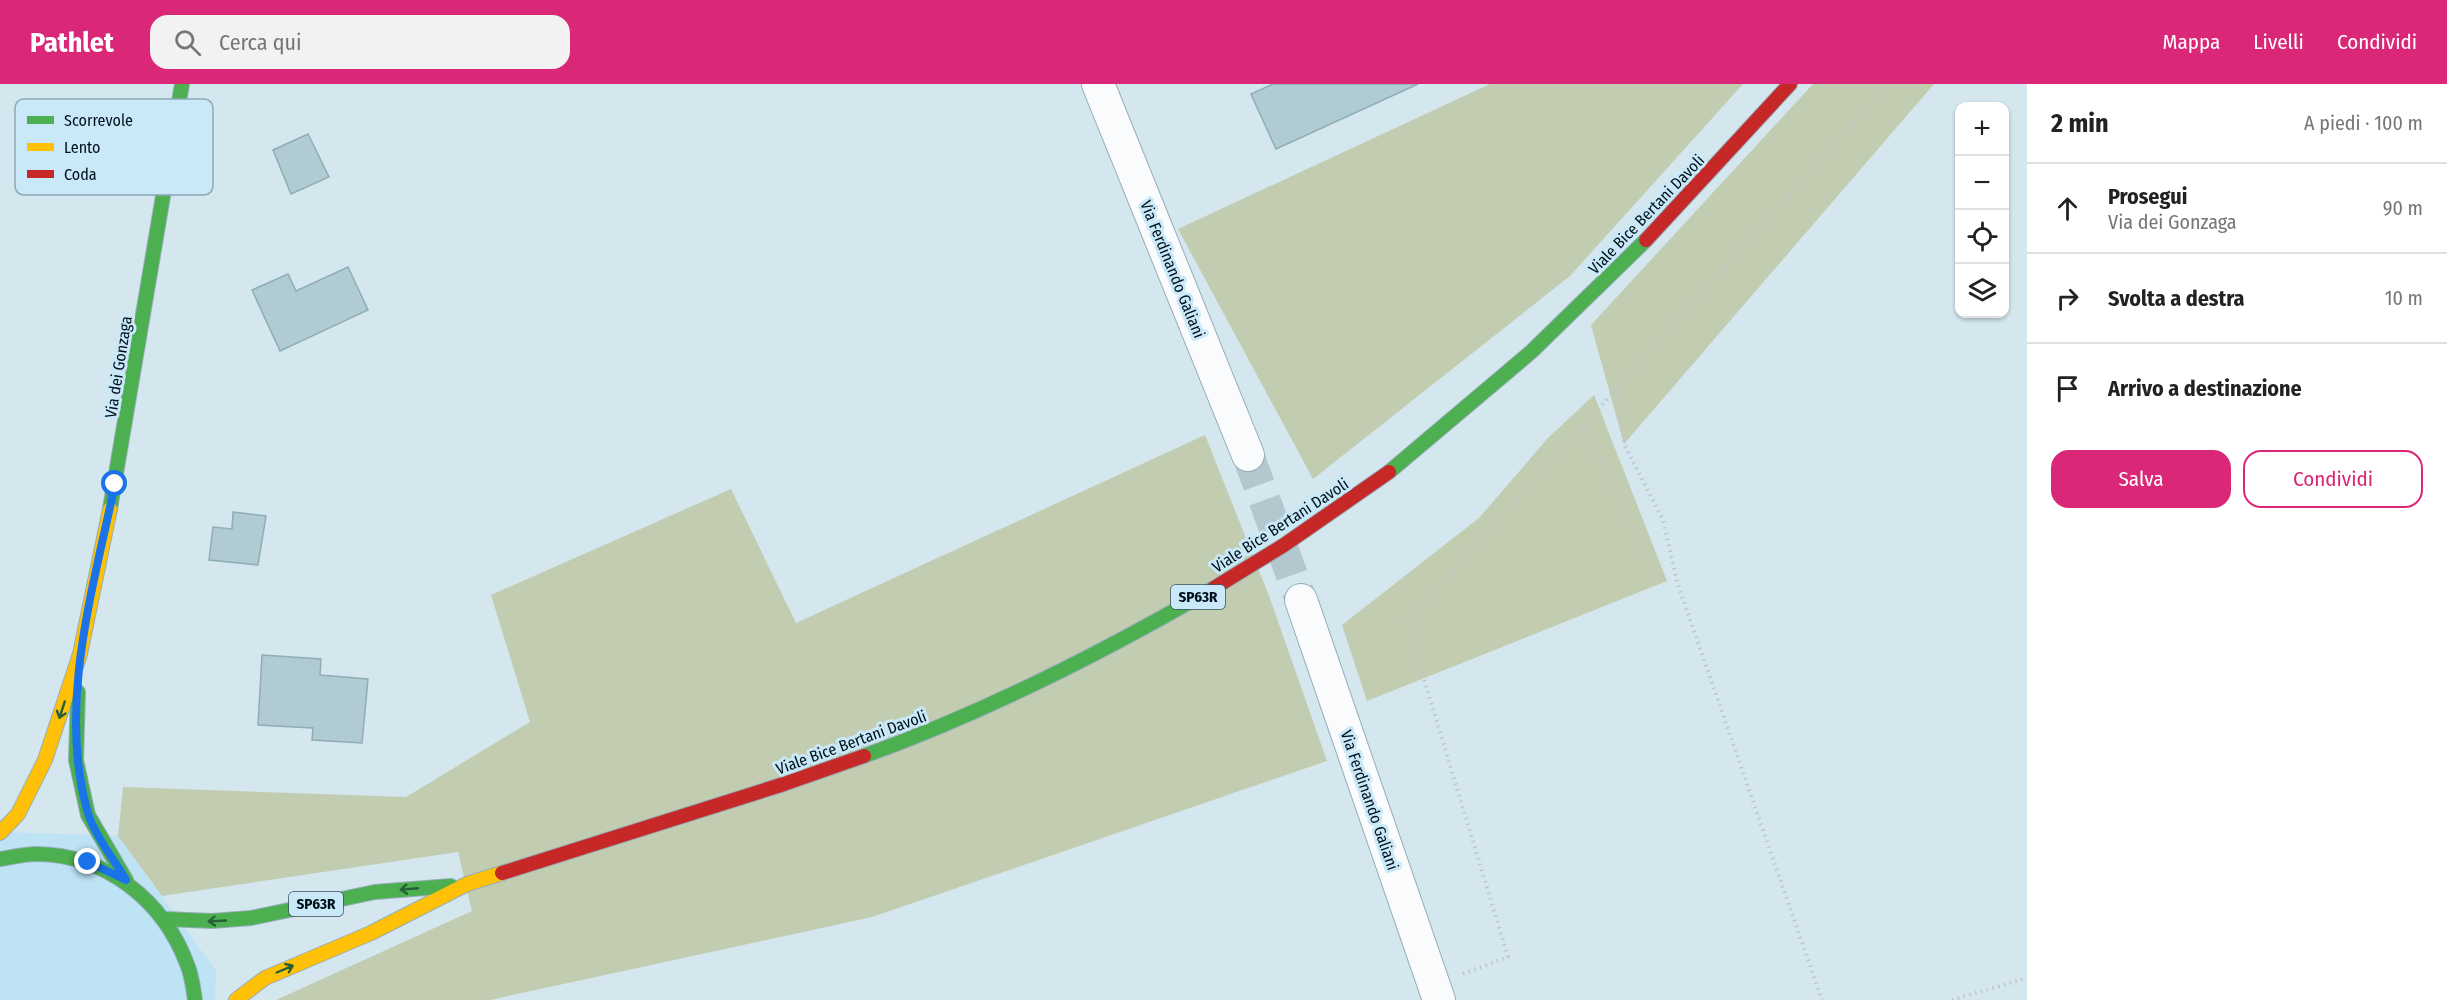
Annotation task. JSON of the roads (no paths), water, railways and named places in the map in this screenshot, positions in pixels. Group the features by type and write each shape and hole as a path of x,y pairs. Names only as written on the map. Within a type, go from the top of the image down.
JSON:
{"main road":[{"name":"Via dei Gonzaga","path":"179,99 182,84"},
{"name":"Viale Bice Bertani Davoli","path":"467,885 772,788 916,737 1080,662 1212,589 1293,539 1399,465 1514,368 1604,283 1674,212 1790,84"},
{"name":"Via dei Gonzaga","path":"0,833 18,814 45,759 80,654 115,484 163,195"},
{"name":"Via dei Gonzaga","path":"80,654 76,760 88,816 126,880"},
{"path":"0,859 25,854 67,856 108,870 126,880 148,898 180,941 189,964 195,1000"},
{"name":"SP63R","path":"165,919 212,921 251,918 375,892 467,885"},
{"name":"SP63R","path":"236,1000 265,978 371,933 467,885"}],"street":[{"name":"Via Ferdinando Galiani","path":"1098,84 1248,455"},
{"name":"Via Ferdinando Galiani","path":"1301,600 1436,993"}],"tunnel":[{"path":"1248,455 1301,600"}]}
